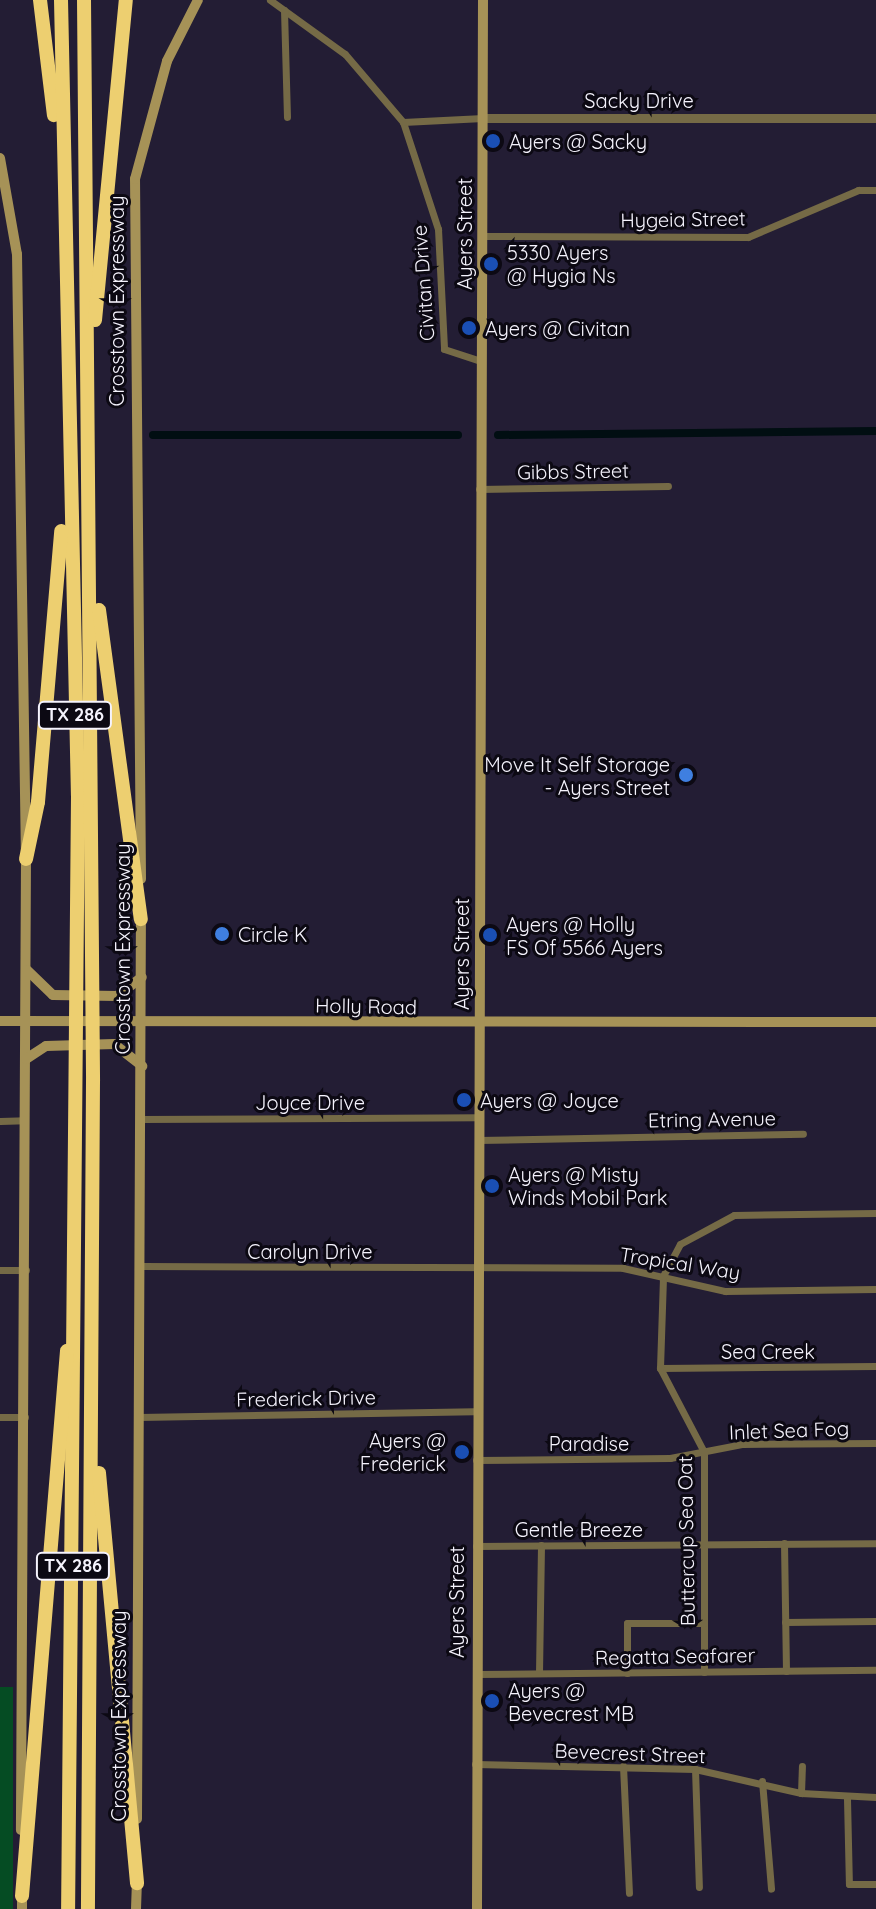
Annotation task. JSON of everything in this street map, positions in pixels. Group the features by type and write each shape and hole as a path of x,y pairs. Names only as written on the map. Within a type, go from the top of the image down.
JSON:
{"highway":[{"path":"40,0 51,54 63,288"},
{"name":"TX 286","path":"61,0 63,288 78,796 73,960 78,1223 68,1909"},
{"name":"Crosstown Expressway","path":"84,0 93,1081 88,1909"},
{"path":"89,384 126,0"},
{"path":"122,65 135,0"},
{"path":"26,859 38,802 67,471"},
{"path":"91,563 141,919"},
{"path":"22,1902 78,1223"},
{"path":"92,1311 97,1441 137,1883"}],"main road":[{"name":"Crosstown Expressway","path":"136,1909 143,1021 135,179 167,61 198,0"},
{"name":"Ayers Street","path":"477,1909 474,1411 479,1117 483,0"},
{"path":"0,158 17,254 26,859 22,1902"},
{"path":"27,970 53,995 117,996 142,977"},
{"name":"Holly Road","path":"0,1021 479,1025 876,1022"},
{"path":"26,1059 46,1046 114,1044 142,1066"}],"street":[{"name":"Civitan Drive","path":"270,0 345,54 403,122 438,229 444,349 481,361"},
{"path":"284,10 287,117"},
{"name":"Sacky Drive","path":"403,122 483,118 876,118"},
{"name":"Hygeia Street","path":"483,236 748,237 858,190 876,190"},
{"name":"Gibbs Street","path":"479,489 668,486"},
{"name":"Joyce Drive","path":"141,1119 479,1117"},
{"path":"0,1121 25,1120"},
{"name":"Etring Avenue","path":"478,1140 803,1134"},
{"name":"Buttercup Sea Oat","path":"704,1672 704,1452 660,1368 663,1276 680,1244 734,1215 876,1213"},
{"name":"Carolyn Drive","path":"142,1266 478,1267"},
{"name":"Tropical Way","path":"478,1267 623,1268 725,1291 876,1289"},
{"path":"0,1270 26,1270"},
{"name":"Sea Creek","path":"660,1368 876,1366"},
{"name":"Frederick Drive","path":"139,1417 474,1411"},
{"path":"0,1417 25,1417"},
{"name":"Inlet Sea Fog","path":"704,1452 742,1444 876,1443"},
{"name":"Paradise","path":"474,1460 704,1452"},
{"path":"784,1543 786,1671"},
{"name":"Gentle Breeze","path":"474,1546 876,1543"},
{"path":"539,1673 541,1545"},
{"path":"785,1622 876,1621"},
{"path":"627,1673 627,1623 704,1623"},
{"name":"Regatta Seafarer","path":"475,1674 876,1670"},
{"name":"Bevecrest Street","path":"475,1764 695,1769 762,1781 801,1793 847,1799 876,1797"},
{"path":"623,1766 629,1893"},
{"path":"801,1793 802,1766"},
{"path":"695,1769 699,1887"},
{"path":"762,1781 771,1889"},
{"path":"847,1799 849,1884 876,1884"}],"green space":[{"path":"0,1687 13,1687 13,1909 0,1909"}],"waterway":[{"path":"498,435 876,431"},
{"path":"153,435 458,435"}],"place":[{"name":"Ayers @ Sacky","path":"493,141"},
{"name":"5330 Ayers @ Hygia Ns","path":"491,264"},
{"name":"Ayers @ Civitan","path":"469,328"},
{"name":"Move It Self Storage - Ayers Street","path":"686,775"},
{"name":"Circle K","path":"222,934"},
{"name":"Ayers @ Holly FS Of 5566 Ayers","path":"490,935"},
{"name":"Ayers @ Joyce","path":"464,1100"},
{"name":"Ayers @ Misty Winds Mobil Park","path":"492,1186"},
{"name":"Ayers @ Frederick","path":"462,1452"},
{"name":"Ayers @ Bevecrest MB","path":"492,1701"}]}
